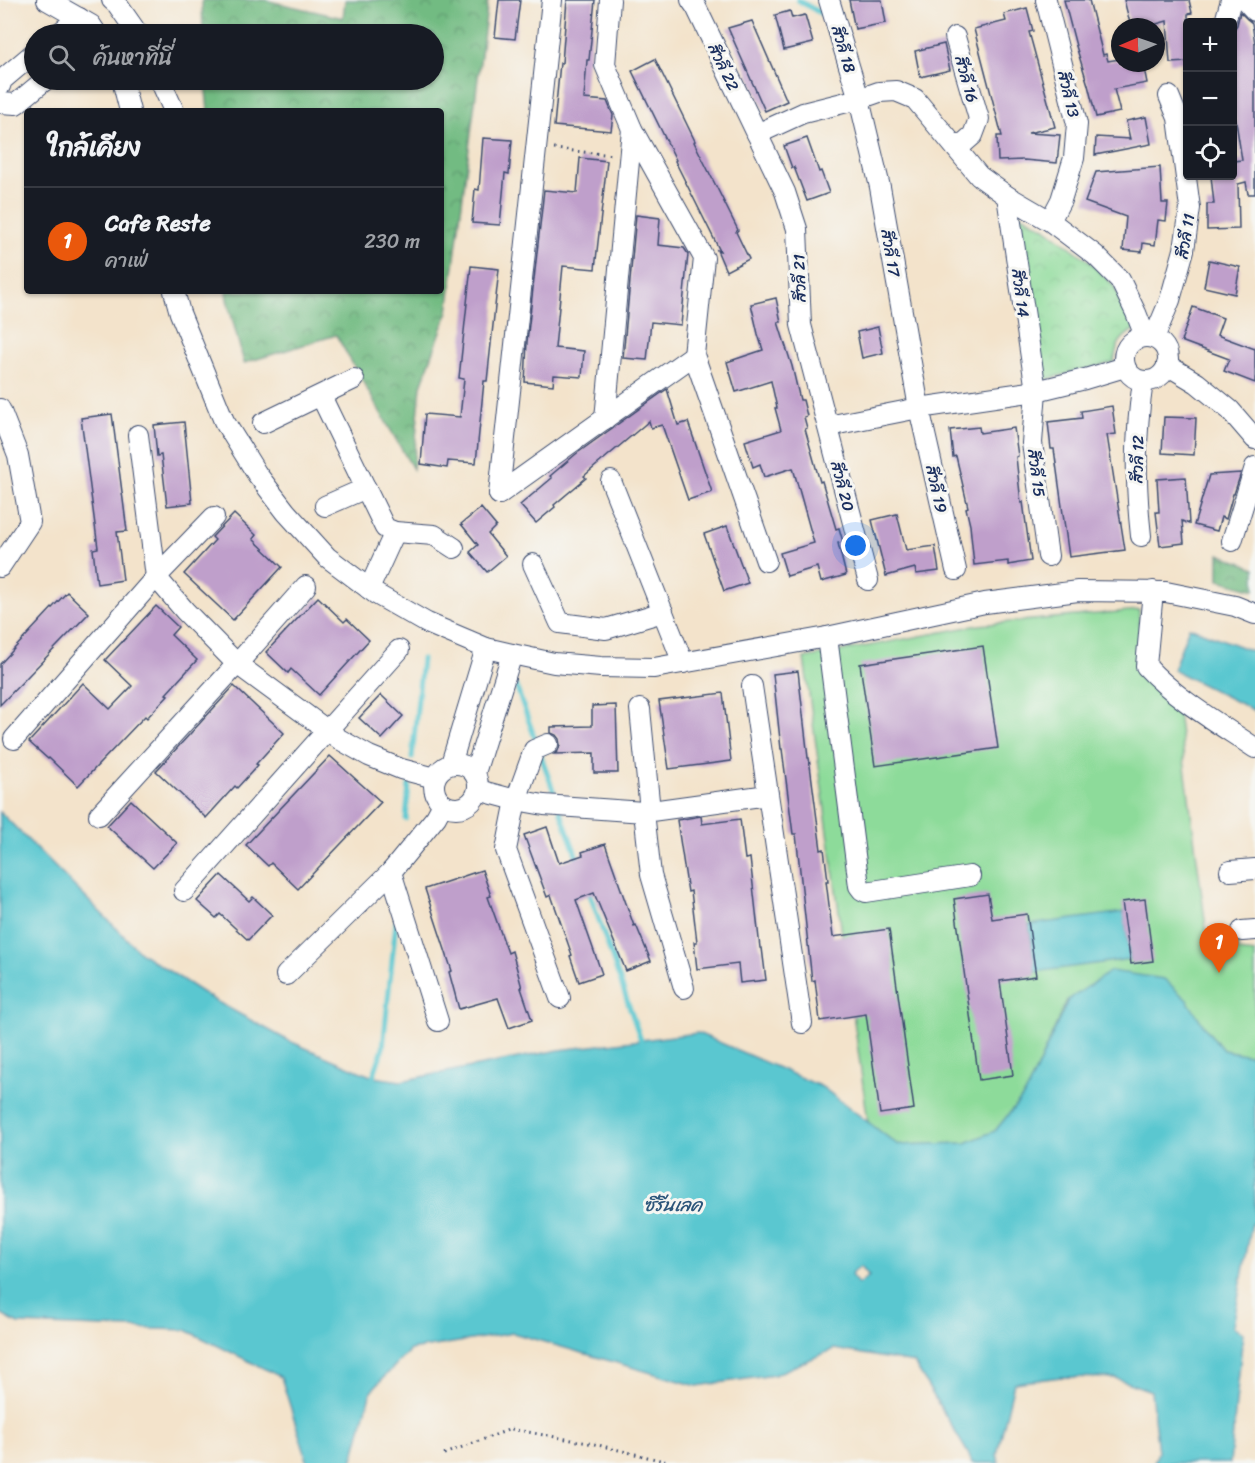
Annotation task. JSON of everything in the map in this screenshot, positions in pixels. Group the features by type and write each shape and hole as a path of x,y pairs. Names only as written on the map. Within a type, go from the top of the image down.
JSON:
{"street":[{"path":"47,0 88,24"},
{"path":"112,0 131,24"},
{"path":"552,0 499,495 694,355"},
{"path":"610,0 605,65 632,129 704,258 694,355 766,561"},
{"name":"สีวลี 22","path":"690,0 757,134"},
{"name":"สีวลี 18","path":"829,0 859,99"},
{"name":"สีวลี 13","path":"1046,0 1077,124 1074,158 1061,200 1050,221"},
{"path":"1226,18 1231,0"},
{"path":"1245,0 1255,11"},
{"path":"71,24 79,18"},
{"name":"สีวลี 16","path":"955,37 979,119 973,135 957,149"},
{"path":"0,87 2,80 24,61"},
{"path":"14,108 34,90"},
{"path":"125,90 129,108"},
{"path":"165,90 173,108"},
{"path":"757,134 803,113 879,92 896,91 915,99 979,176 1007,196 1050,221 1095,255 1120,280 1150,337"},
{"name":"สีวลี 11","path":"1150,337 1170,300 1184,250 1190,208 1178,118 1168,96"},
{"name":"สีวลี 17","path":"859,99 880,187 919,408"},
{"path":"605,419 632,129"},
{"name":"สีวลี 21","path":"757,134 785,192 796,229 801,325 828,426"},
{"name":"สีวลี 14","path":"1007,196 1036,390"},
{"path":"175,294 180,313 224,421 257,474 286,512 327,557 369,589 427,622 486,648 554,663 654,668 826,637 985,603 1078,591 1160,592 1235,606 1255,614"},
{"path":"1138,337 1150,337 1161,342 1166,348 1169,357 1167,365 1164,372 1151,381 1135,379 1125,368 1123,360 1126,347 1138,337"},
{"path":"1167,365 1197,383 1230,410 1255,439"},
{"path":"828,426 919,408 1036,390 1125,368"},
{"path":"263,423 354,379"},
{"name":"สีวลี 12","path":"1141,536 1136,491 1136,455 1143,381"},
{"name":"สีวลี 15","path":"1036,390 1032,443 1048,556"},
{"path":"321,396 385,528 395,532 434,536 454,548"},
{"name":"สีวลี 19","path":"919,408 956,570"},
{"path":"0,409 18,456 30,522 0,567"},
{"name":"สีวลี 20","path":"828,426 868,580"},
{"path":"138,435 156,577 185,611 237,663 339,739 369,756 401,769 435,778"},
{"path":"1232,541 1255,467"},
{"path":"611,481 683,663"},
{"path":"325,507 366,488"},
{"path":"14,739 156,577 214,517"},
{"path":"369,589 395,532"},
{"path":"532,564 560,623 606,629 663,612"},
{"path":"99,814 306,586"},
{"path":"1160,592 1158,664 1161,682 1255,748"},
{"path":"826,637 859,886 866,892 970,876"},
{"path":"451,764 486,648"},
{"path":"184,891 399,650"},
{"path":"512,654 476,782 475,798 464,807 457,808 443,804 435,792 435,778 444,767 451,764 465,765 476,782 516,800 559,806 647,811 768,795"},
{"path":"752,686 801,1023"},
{"path":"640,709 651,875 684,988"},
{"path":"542,747 516,800 506,850 560,998"},
{"path":"286,975 393,869 436,817 443,804"},
{"path":"393,869 438,1021"},
{"path":"1230,871 1255,869"}],"path":[{"path":"536,147 629,156"},
{"path":"444,1454 511,1429 594,1444 672,1463"}],"green space":[{"path":"202,0 265,0 343,18 345,0 488,0 448,312 421,386 413,469 336,335 244,363 226,294 444,294 444,108 208,108 206,90 444,90 444,24 203,24"},
{"path":"1018,213 1045,228 1089,261 1113,285 1135,329 1120,342 1114,362 1043,380"},
{"path":"1219,554 1255,568 1255,590 1219,580"},
{"path":"1139,610 1141,667 1178,713 1207,936 1239,943 1237,951 1255,953 1255,1050 1249,1055 1223,1050 1206,1029 1067,1000 1026,1093 995,1131 966,1143 898,1145 868,1122 804,658 979,625"}],"water":[{"path":"1189,627 1255,652 1255,711 1173,670"},
{"name":"ซีรีนเลค","path":"0,812 141,953 214,1000 287,1040 373,1077 401,1081 559,1050 698,1033 822,1087 898,1145 966,1143 995,1131 1026,1093 1068,1000 1111,971 1164,979 1187,1000 1223,1050 1249,1055 1255,1050 1255,1223 1252,1223 1233,1326 1243,1333 1230,1463 1154,1463 1158,1452 1151,1391 1115,1378 1061,1377 1014,1383 997,1454 999,1463 972,1463 914,1363 834,1349 774,1375 697,1386 513,1333 410,1350 371,1391 352,1463 308,1463 281,1377 186,1330 18,1324 0,1314","holes":["861,1266 869,1276 858,1284 851,1275"]},
{"path":"1124,912 1130,959 1035,972 1029,925"}],"building":[{"path":"499,0 520,0 515,39 495,37"},
{"path":"567,0 595,0 584,99 607,101 613,115 611,131 554,126"},
{"path":"849,0 882,0 886,23 855,29"},
{"path":"1064,0 1089,0 1103,55 1106,54 1108,61 1111,60 1111,72 1145,72 1147,83 1114,89 1120,112 1096,117"},
{"path":"1124,0 1189,0 1192,13 1188,14 1188,18 1183,18 1183,62 1170,63 1165,18 1129,18"},
{"path":"1027,8 1033,31 1029,32 1055,127 1028,133 1060,135 1057,163 1024,160 998,161 997,136 1002,136 974,29 1006,21 1004,14"},
{"path":"790,11 792,18 805,15 813,43 784,50 775,15"},
{"path":"1240,12 1252,23 1255,44 1255,194 1248,194 1246,182 1238,184 1239,229 1207,230 1207,204 1214,204 1211,180 1237,180 1237,161 1242,160 1237,128 1237,25"},
{"path":"752,21 787,101 765,111 728,28"},
{"path":"944,44 950,70 920,77 915,51"},
{"path":"655,59 738,230 736,232 749,259 726,271 717,250 720,251 632,71"},
{"path":"1146,117 1151,144 1095,155 1096,137 1130,139 1126,121"},
{"path":"483,138 512,140 509,174 505,173 500,225 472,223 475,189 479,190"},
{"path":"807,138 829,193 807,201 784,146"},
{"path":"580,158 607,161 595,269 563,266 555,348 584,351 582,377 554,375 553,385 525,382 527,342 544,190 577,193"},
{"path":"1160,167 1162,203 1168,203 1166,221 1158,220 1155,245 1143,243 1142,252 1123,250 1126,217 1085,202 1096,172"},
{"path":"636,215 660,218 658,245 684,248 688,254 681,325 651,322 647,360 623,358"},
{"path":"1209,260 1240,267 1235,294 1204,287"},
{"path":"471,266 499,269 476,463 448,461 447,468 421,464 425,414 460,417 464,379 459,378"},
{"path":"776,298 781,322 778,322 800,400 803,400 807,416 804,417 807,428 805,429 820,482 822,481 836,529 839,528 843,542 838,543 846,575 821,582 817,567 787,576 780,553 814,543 793,468 764,477 760,464 753,467 745,441 781,430 771,381 736,392 727,362 763,350 751,304"},
{"path":"1193,307 1223,318 1217,335 1255,349 1255,383 1224,371 1229,359 1181,341"},
{"path":"878,327 883,353 862,358 857,332"},
{"path":"667,389 678,425 688,422 712,492 688,500 662,425 651,428 649,421 584,476 586,478 536,523 520,505 576,454"},
{"path":"1112,406 1116,434 1107,435 1125,550 1069,557 1048,422 1082,418 1081,411"},
{"path":"112,414 127,531 117,532 123,580 97,584 93,549 98,548 81,418"},
{"path":"1164,417 1196,418 1194,455 1162,453"},
{"path":"184,422 192,503 167,506 161,455 157,456 154,425"},
{"path":"979,427 980,433 1014,428 1021,503 1023,502 1031,561 1008,565 1008,561 974,565 966,508 968,507 956,456 953,457 950,430"},
{"path":"1241,473 1226,519 1221,517 1217,531 1194,525 1209,475"},
{"path":"1186,477 1189,524 1182,521 1184,543 1160,546 1156,512 1159,512 1157,479"},
{"path":"481,508 496,526 488,534 506,556 487,572 470,552 478,545 461,524"},
{"path":"234,514 256,535 253,539 282,567 233,620 184,574 215,540 212,537"},
{"path":"897,514 906,550 935,546 939,571 916,574 915,568 886,576 872,520"},
{"path":"727,526 748,583 724,591 704,534"},
{"path":"67,592 89,613 0,705 0,664"},
{"path":"318,597 344,622 347,619 369,640 319,695 291,669 288,673 266,652"},
{"path":"156,606 178,627 171,635 197,660 147,718 145,716 78,786 29,742 83,683 110,709 132,686 105,660"},
{"path":"983,646 998,748 875,766 860,664"},
{"path":"798,671 821,850 824,849 833,937 889,929 914,1109 880,1114 866,1014 820,1021 815,980 812,981 796,834 793,834 773,674"},
{"path":"234,686 284,733 237,788 235,786 206,818 156,771"},
{"path":"723,693 731,761 669,769 659,701"},
{"path":"381,695 403,716 382,739 359,718"},
{"path":"616,705 618,773 594,773 594,753 554,754 560,745 556,735 551,733 551,727 592,726 592,706"},
{"path":"330,756 381,802 298,889 271,863 268,866 246,845"},
{"path":"131,800 177,843 153,868 107,826"},
{"path":"701,816 702,824 740,819 745,859 750,858 766,980 740,983 738,964 697,969 694,942 697,942 691,891 688,892 677,820"},
{"path":"547,827 559,863 605,844 634,926 636,925 651,961 626,971 594,893 576,900 602,974 579,982 551,895 547,897 524,835"},
{"path":"482,870 491,896 488,897 508,953 512,951 532,1020 509,1028 498,998 459,1009 449,972 452,971 425,889"},
{"path":"221,875 249,901 253,897 272,915 248,940 220,914 216,918 197,901"},
{"path":"988,894 992,919 1027,914 1036,976 1000,981 1013,1075 979,1080 954,899"},
{"path":"1145,899 1153,961 1131,964 1122,902"}],"waterway":[{"path":"798,0 820,13"},
{"path":"412,758 422,659"},
{"path":"516,686 537,744"},
{"path":"540,753 557,801"},
{"path":"406,819 409,785"},
{"path":"560,810 579,863"},
{"path":"588,889 641,1040"},
{"path":"373,1077 383,1048 396,922"}],"place":[{"name":"Cafe Reste","path":"1219,973"}]}
